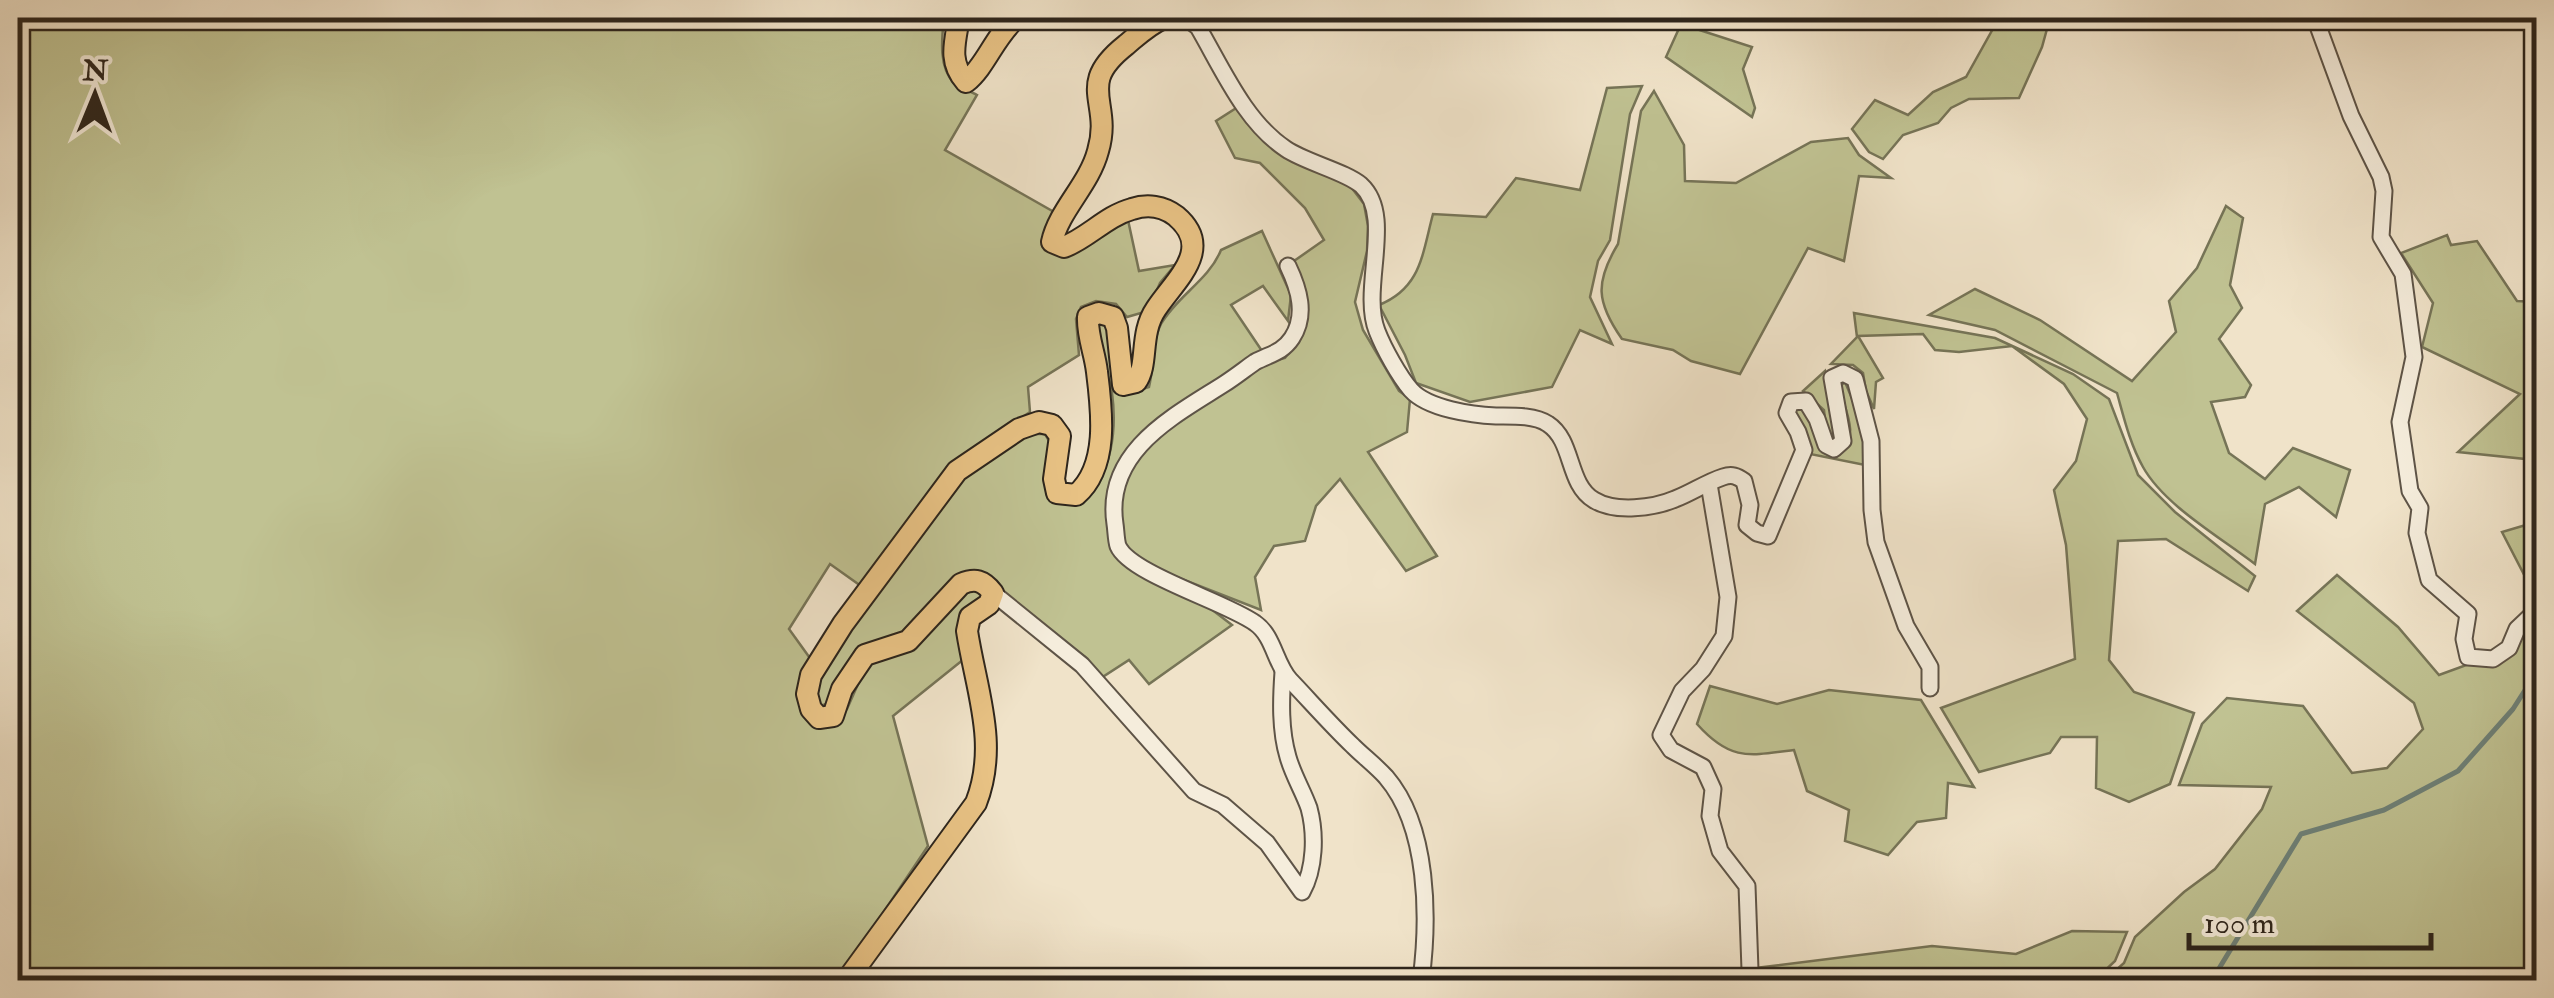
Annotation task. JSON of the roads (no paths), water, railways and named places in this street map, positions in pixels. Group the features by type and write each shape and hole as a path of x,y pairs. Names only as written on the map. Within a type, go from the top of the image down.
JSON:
{"main road":[{"path":"958,18 952,58 966,82 975,74 999,32 1016,18"},
{"path":"847,980 976,802 983,784 987,732 967,631 970,617 989,604 992,593 986,584 972,580 961,584 908,640 865,655 842,688 833,716 820,718 810,709 807,694 811,675 843,624 957,471 1018,429 1039,422 1052,426 1060,436 1056,493 1076,495 1085,488 1101,444 1097,372 1088,316 1098,313 1113,317 1118,328 1118,363 1123,384 1136,382 1143,372 1142,343 1154,312 1187,268 1193,246 1186,225 1169,210 1150,206 1129,209 1064,247 1052,242 1056,225 1074,203 1098,152 1103,121 1097,96 1098,75 1108,58 1164,18"}],"street":[{"path":"18,24 25,18"},
{"path":"1186,18 1198,28 1256,123 1285,149 1361,185 1374,207 1378,248 1371,276 1371,308 1378,333 1412,392 1452,411 1547,422 1562,439 1582,488 1594,500 1615,507 1671,502 1724,476 1736,475 1744,481 1750,505 1747,525 1768,536 1804,450 1787,413 1791,402 1806,401 1817,418 1826,446 1834,449 1843,440 1832,378 1844,374 1855,379 1871,441 1876,542 1906,626 1930,666 1930,688"},
{"path":"2314,18 2351,116 2380,177 2384,191 2381,237 2404,274 2414,357 2400,422 2410,491 2420,508 2416,534 2429,580 2468,614 2464,639 2468,657 2493,659 2509,648 2516,629 2536,611"},
{"path":"992,593 1082,665 1194,791 1222,805 1266,843 1302,892 1310,879 1310,810 1288,758 1281,706 1282,672 1270,641 1258,624 1138,568 1118,548 1114,516 1119,484 1134,452 1155,428 1256,362 1280,352 1294,336 1300,316 1299,289 1288,266"},
{"path":"1710,484 1728,597 1724,636 1703,669 1682,691 1661,736 1671,750 1703,767 1713,789 1710,816 1720,851 1747,886 1750,970 1745,980"},
{"path":"1282,672 1386,777 1405,805 1428,912 1421,980"}],"waterway":[{"path":"2212,980 2301,834 2384,810 2458,771 2513,709 2536,673"}]}
